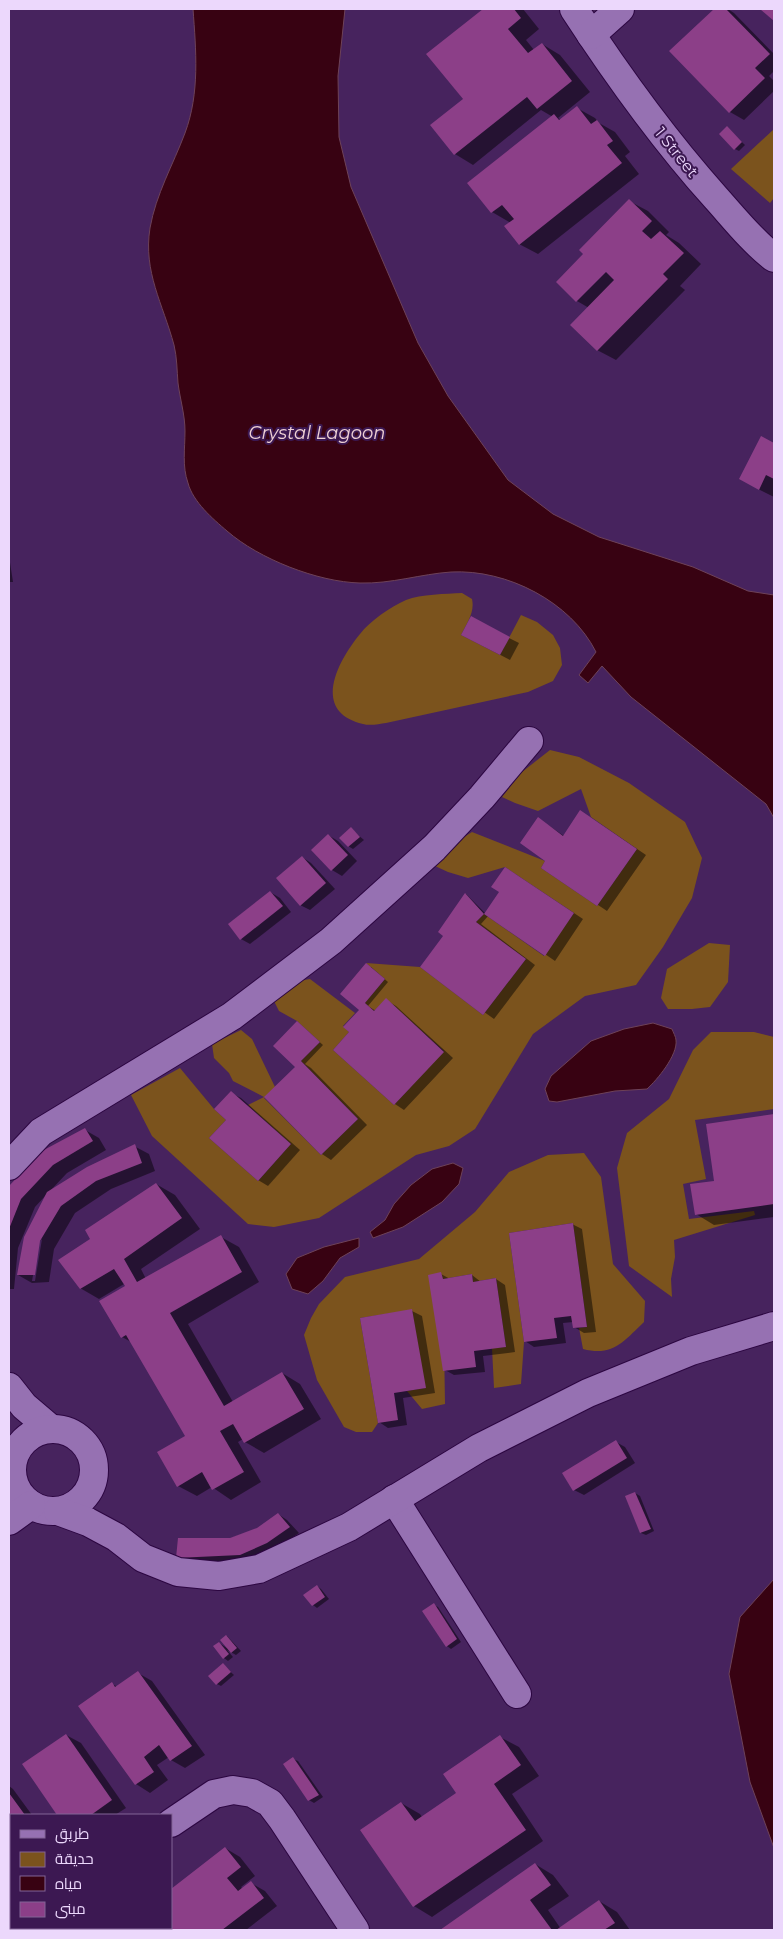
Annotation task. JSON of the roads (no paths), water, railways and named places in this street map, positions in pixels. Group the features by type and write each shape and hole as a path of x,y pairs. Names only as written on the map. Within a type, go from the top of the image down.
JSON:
{"street":[{"name":"1 Street","path":"574,9 639,105 690,169 735,220 774,258"},
{"path":"591,35 620,9"},
{"path":"9,1166 41,1132 232,1016 331,940 434,848 482,797 529,741"},
{"path":"10,1390 14,1461 13,1481 20,1495 31,1505 44,1510 58,1511 88,1522 116,1537 143,1558 178,1572 219,1576 259,1569 349,1527 479,1448 588,1393 691,1351 774,1326"},
{"path":"10,1390 51,1429"},
{"path":"14,1461 25,1440 37,1432 51,1429 65,1431 78,1438 88,1449 94,1462 94,1476 90,1490 71,1507 58,1511"},
{"path":"90,1490 99,1515 116,1537"},
{"path":"394,1499 517,1694"},
{"path":"9,1521 31,1505"},
{"path":"172,1822 214,1794 233,1790 252,1793 270,1803 355,1930"}],"water":[{"name":"Crystal Lagoon","path":"193,9 345,9 338,76 339,137 351,187 418,343 448,396 508,480 553,514 599,537 693,567 748,591 774,595 774,818 766,804 631,697 602,666 588,683 579,675 596,652 585,634 571,618 535,592 494,576 472,573 451,572 360,583 344,582 308,573 255,551 240,541 210,516 194,497 186,477 184,464 185,425 175,350 155,288 149,259 150,228 156,203 185,133 193,103 196,71"},
{"path":"653,1023 672,1029 676,1039 676,1046 666,1067 647,1089 615,1091 557,1102 549,1101 545,1089 551,1076 591,1041 624,1029"},
{"path":"453,1163 463,1168 459,1184 442,1202 403,1227 373,1238 370,1232 385,1220 394,1204 411,1185 432,1169"},
{"path":"359,1238 359,1247 340,1258 323,1281 308,1294 292,1289 286,1274 297,1258 324,1247"},
{"path":"774,1579 774,1848 750,1782 729,1674 740,1617"}]}
